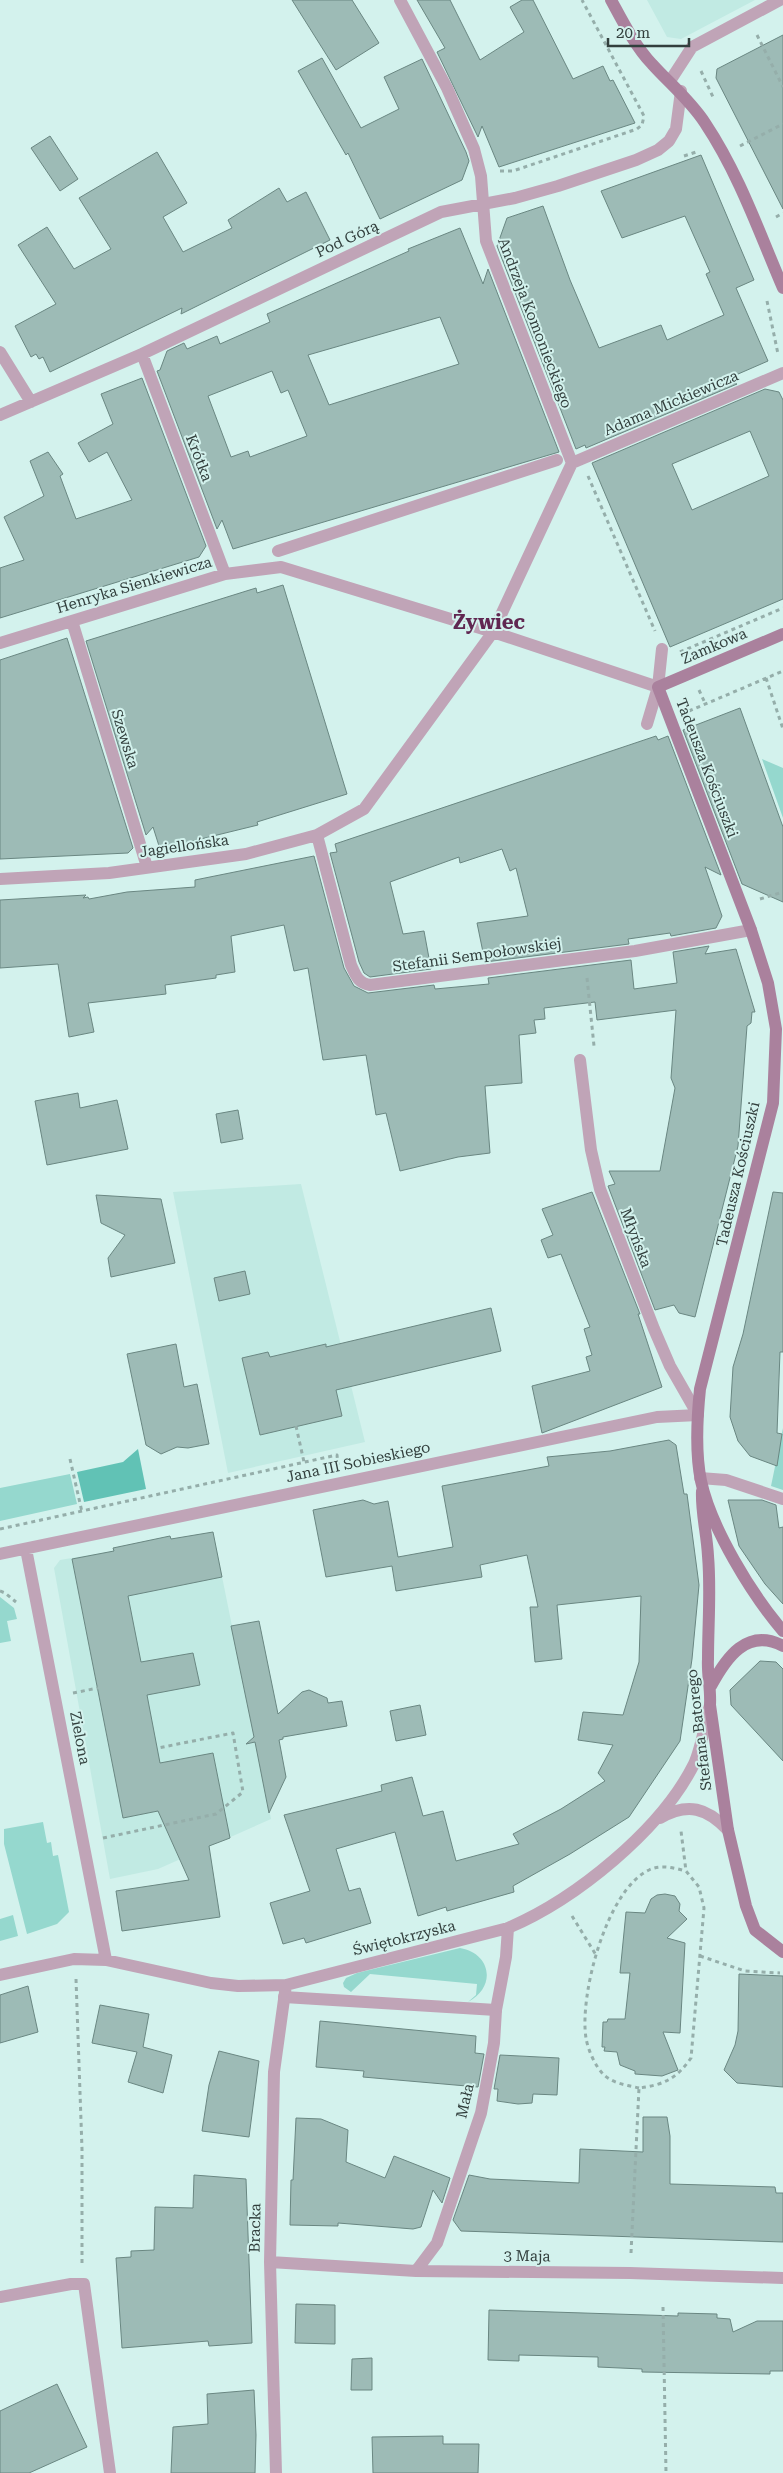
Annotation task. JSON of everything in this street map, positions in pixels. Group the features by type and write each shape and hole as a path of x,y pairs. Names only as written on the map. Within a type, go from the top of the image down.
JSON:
{"street":[{"name":"Andrzeja Komonieckiego","path":"400,0 464,121 481,176 483,221 489,250 576,461"},
{"path":"611,0 629,34 651,63 682,91 705,122 730,164 783,288"},
{"path":"670,81 692,47 780,0"},
{"name":"Pod Górą","path":"0,416 142,354 442,212 558,186 636,160 658,150 668,141 676,129 682,91"},
{"path":"0,352 31,402"},
{"name":"Krótka","path":"142,354 225,574"},
{"name":"Adama Mickiewicza","path":"576,461 783,373"},
{"path":"278,551 557,460"},
{"path":"576,461 493,632 658,687"},
{"name":"Henryka Sienkiewicza","path":"0,642 225,574 280,567 493,632"},
{"name":"Szewska","path":"72,621 147,868"},
{"name":"Jagiellońska","path":"0,879 109,873 147,868 246,854 317,835 364,809 493,632"},
{"name":"Zamkowa","path":"658,687 783,634"},
{"path":"647,724 658,687 662,649"},
{"name":"Tadeusza Kościuszki","path":"658,687 751,930 768,982 776,1029 778,1103 700,1389 698,1415 701,1482 721,1536 745,1579 783,1631"},
{"name":"Stefanii Sempołowskiej","path":"317,835 351,965 357,979 362,984 370,985 635,951 751,930"},
{"name":"Młyńska","path":"580,1060 591,1150 600,1189 670,1366 698,1415"},
{"name":"Jana III Sobieskiego","path":"26,1549 625,1423 675,1414 698,1415"},
{"path":"701,1482 726,1480 783,1499"},
{"name":"Stefana Batorego","path":"701,1482 701,1506 708,1553 710,1585 707,1662 711,1686 710,1705 728,1830 751,1923 762,1938 783,1952"},
{"path":"0,1554 26,1549"},
{"name":"Zielona","path":"26,1549 106,1960"},
{"path":"711,1686 733,1650 762,1640 783,1646"},
{"name":"Świętokrzyska","path":"0,1975 74,1959 106,1960 211,1982 285,1991 508,1928 537,1916 562,1900 597,1874 656,1820 674,1797 695,1762 710,1705"},
{"path":"656,1820 671,1812 685,1809 703,1811 715,1816 728,1830"},
{"name":"Mała","path":"416,2271 437,2243 481,2113 494,2043 496,2010 506,1957 508,1928"},
{"path":"285,1991 496,2010"},
{"name":"Bracka","path":"276,2473 270,2262 274,2072 285,1991"},
{"name":"3 Maja","path":"270,2262 416,2271 630,2273 783,2278"},
{"path":"0,2297 71,2284 84,2284 110,2473"}],"path":[{"path":"497,170 513,171 637,129 642,125 644,116 582,0"},
{"path":"756,34 782,85"},
{"path":"737,148 783,124"},
{"path":"682,156 703,151"},
{"path":"765,292 783,373"},
{"path":"576,461 662,649"},
{"path":"683,651 783,608"},
{"path":"705,703 783,671"},
{"path":"766,678 783,729"},
{"path":"758,900 783,892"},
{"path":"585,957 594,1048"},
{"path":"296,1426 304,1462"},
{"path":"0,1529 337,1455 342,1483"},
{"path":"70,1459 82,1512"},
{"path":"0,1591 14,1600 20,1609"},
{"path":"72,1694 98,1688"},
{"path":"97,1839 216,1814 243,1792 232,1733 158,1748"},
{"path":"656,1820 676,1831 683,1831 686,1871 699,1887 704,1908 691,2058 675,2077 663,2084 639,2088 618,2084 604,2074 593,2060 586,2039 585,2029 589,1981 600,1942 613,1912 627,1889 639,1876 650,1869 662,1866 686,1871"},
{"path":"700,1956 745,1971 783,1973"},
{"path":"76,1978 82,2149 80,2250 84,2284"},
{"path":"630,2273 639,2088"},
{"path":"663,2307 666,2473"}],"shaded area":[{"path":"647,0 755,0 681,39 667,37"},
{"path":"762,759 783,768 783,818"},
{"path":"301,1184 365,1442 228,1473 173,1192"},
{"path":"783,1428 783,1490 771,1486"},
{"path":"70,1474 77,1504 0,1521 0,1488"},
{"path":"213,1532 271,1819 158,1869 110,1879 54,1568 60,1560 113,1551 113,1548 170,1536 171,1539"},
{"path":"0,1597 14,1608 17,1619 7,1621 11,1641 0,1643"},
{"path":"43,1822 47,1843 51,1842 53,1856 58,1855 69,1912 57,1924 27,1934 4,1844 4,1829"},
{"path":"13,1915 18,1936 0,1941 0,1919"},
{"path":"460,1948 478,1956 484,1963 487,1971 483,1988 477,1996 468,2002 476,1995 477,1984 370,1974 351,1992 344,1987 343,1983 346,1978 357,1973"}],"green space":[{"path":"138,1449 146,1489 84,1502 77,1472 123,1462"}],"building":[{"path":"292,0 352,0 379,43 336,70"},
{"path":"417,0 450,0 480,60 524,32 510,7 522,0 533,0 573,79 603,66 610,81 613,80 635,123 499,167 482,126 478,137 437,52 445,48"},
{"path":"783,35 783,209 716,78 717,69"},
{"path":"322,58 361,128 399,109 384,77 422,59 469,161 462,180 380,219 348,153 346,155 298,71"},
{"path":"50,136 78,179 60,191 31,148"},
{"path":"157,152 187,203 163,217 183,252 232,228 228,220 279,188 287,202 306,192 330,240 181,314 182,308 50,372 43,357 39,359 36,354 31,357 15,326 56,304 18,245 47,227 74,269 111,249 79,198"},
{"path":"701,155 754,280 736,288 768,361 722,381 737,384 586,448 585,445 576,449 497,246 507,218 543,206 570,280 599,348 661,325 667,340 724,315 706,274 710,272 685,216 622,238 601,191"},
{"path":"460,228 483,284 488,269 559,452 233,549 222,520 217,529 157,371 160,370 167,351 184,343 187,349 217,336 220,344 270,322 267,314 409,251 408,249","holes":["440,317 459,364 329,405 308,355","272,371 281,393 288,390 307,436 250,457 248,451 231,457 208,396"]},
{"path":"142,378 206,546 199,557 0,618 0,568 24,560 4,517 44,496 30,461 48,452 63,474 60,476 76,519 132,500 107,452 89,462 78,443 113,424 101,394"},
{"path":"765,389 779,392 783,400 783,599 670,647 592,463","holes":["750,431 769,476 692,510 672,464"]},
{"path":"283,585 347,794 257,822 258,825 160,849 153,827 146,835 86,641 256,588 257,593"},
{"path":"67,638 133,848 128,853 0,859 0,660"},
{"path":"740,708 783,827 783,902 742,884 683,730"},
{"path":"656,736 658,740 668,736 721,875 705,867 722,916 716,928 671,936 670,933 628,939 629,944 485,962 477,923 528,916 516,868 510,871 502,849 460,863 459,857 390,882 403,934 424,931 431,969 370,977 364,973 359,962 330,853 337,852 335,844"},
{"path":"314,856 344,968 354,986 368,993 434,985 435,989 489,984 488,978 631,960 634,989 677,983 673,952 709,946 705,954 736,949 755,1012 752,1012 751,1023 747,1026 738,1146 695,1317 679,1313 674,1305 655,1310 608,1186 615,1184 609,1171 660,1171 675,1088 671,1078 676,1010 597,1020 595,1002 544,1008 545,1019 534,1020 536,1033 519,1035 522,1083 485,1086 490,1153 458,1157 400,1171 386,1113 376,1115 366,1055 323,1060 308,968 294,971 284,925 231,936 235,972 216,975 216,978 165,985 166,994 88,1003 94,1032 69,1037 58,964 0,968 0,900 86,895 83,898 88,897 89,899 127,892 195,887 195,880"},
{"path":"78,1093 80,1108 117,1100 128,1149 47,1165 35,1101"},
{"path":"238,1110 243,1139 221,1143 216,1114"},
{"path":"592,1192 640,1314 638,1314 662,1387 542,1433 532,1386 590,1371 586,1357 592,1355 584,1329 590,1327 561,1254 548,1258 541,1240 553,1235 542,1209"},
{"path":"773,1192 783,1193 783,1352 780,1352 777,1433 782,1434 777,1466 750,1456 738,1441 730,1417 733,1367 743,1334"},
{"path":"96,1195 161,1199 175,1263 111,1277 108,1258 125,1235 101,1223"},
{"path":"245,1271 250,1294 219,1301 214,1278"},
{"path":"491,1308 501,1351 336,1390 342,1416 260,1435 242,1358 268,1352 270,1357 326,1344 326,1347"},
{"path":"176,1344 184,1387 197,1384 209,1444 188,1448 177,1447 161,1454 146,1445 127,1354"},
{"path":"669,1440 676,1445 684,1494 687,1494 699,1585 692,1659 680,1741 629,1817 570,1854 513,1886 514,1892 447,1911 446,1907 418,1916 395,1832 336,1849 349,1891 360,1888 371,1923 306,1943 304,1938 283,1944 270,1903 310,1891 284,1815 382,1791 381,1785 412,1777 423,1816 443,1811 456,1861 519,1844 513,1834 561,1809 605,1781 598,1773 613,1745 578,1740 583,1712 623,1715 639,1662 641,1596 557,1605 562,1659 535,1662 530,1607 538,1607 527,1555 480,1565 482,1577 396,1591 392,1566 326,1577 313,1510 363,1500 374,1504 388,1501 398,1557 453,1547 442,1486 549,1466 547,1457 610,1451"},
{"path":"728,1500 762,1500 776,1505 779,1528 783,1527 783,1604 765,1584 739,1546"},
{"path":"213,1532 222,1577 128,1596 141,1662 193,1653 200,1685 147,1695 160,1763 213,1753 230,1838 209,1846 220,1917 122,1931 116,1891 189,1880 158,1811 123,1818 72,1559 114,1551 113,1548 170,1536 171,1539"},
{"path":"259,1621 278,1714 302,1692 309,1690 327,1698 328,1703 342,1701 347,1726 283,1737 283,1739 279,1740 286,1777 269,1813 255,1742 246,1744 254,1737 231,1626"},
{"path":"760,1661 776,1662 783,1669 783,1761 731,1705 730,1690"},
{"path":"420,1705 426,1735 396,1741 390,1711"},
{"path":"657,1895 675,1896 680,1904 679,1911 687,1919 667,1938 685,1943 680,2033 663,2032 678,2070 662,2076 635,2074 635,2071 620,2065 617,2052 604,2051 605,2047 602,2047 603,2022 607,2022 608,2019 625,2019 630,1973 620,1973 626,1912 645,1913 651,1899"},
{"path":"739,1974 783,1976 783,2087 737,2083 724,2070 735,2045 738,2031"},
{"path":"28,1986 38,2032 0,2043 0,1995"},
{"path":"100,2005 149,2014 143,2047 172,2055 163,2093 128,2082 137,2052 92,2043"},
{"path":"320,2021 476,2036 475,2053 484,2054 478,2087 363,2077 364,2071 316,2067"},
{"path":"219,2051 259,2061 249,2137 202,2131 209,2085"},
{"path":"500,2055 559,2058 557,2095 533,2094 532,2103 518,2104 497,2101 498,2089 494,2089"},
{"path":"643,2117 667,2117 670,2136 670,2184 775,2187 776,2193 783,2193 783,2242 461,2231 453,2220 469,2175 490,2179 579,2183 580,2149 643,2152"},
{"path":"296,2118 321,2119 348,2130 346,2162 385,2178 394,2156 450,2178 442,2203 433,2190 421,2227 413,2229 338,2223 338,2226 290,2225 291,2180 293,2180"},
{"path":"194,2175 246,2179 252,2343 209,2346 208,2341 122,2348 116,2258 131,2257 131,2251 154,2250 155,2207 193,2208"},
{"path":"296,2304 335,2305 335,2344 295,2343"},
{"path":"489,2310 678,2316 678,2313 717,2314 717,2318 730,2319 733,2332 757,2321 783,2321 783,2371 770,2371 770,2374 642,2372 642,2369 598,2367 598,2357 519,2355 519,2361 488,2360"},
{"path":"372,2358 372,2390 351,2390 352,2359"},
{"path":"57,2384 87,2447 29,2473 0,2473 0,2411"},
{"path":"254,2390 255,2473 171,2473 173,2427 208,2424 207,2394"},
{"path":"443,2436 443,2444 479,2444 478,2473 373,2473 372,2437"}],"district":[{"name":"Żywiec","path":"489,622"}]}
